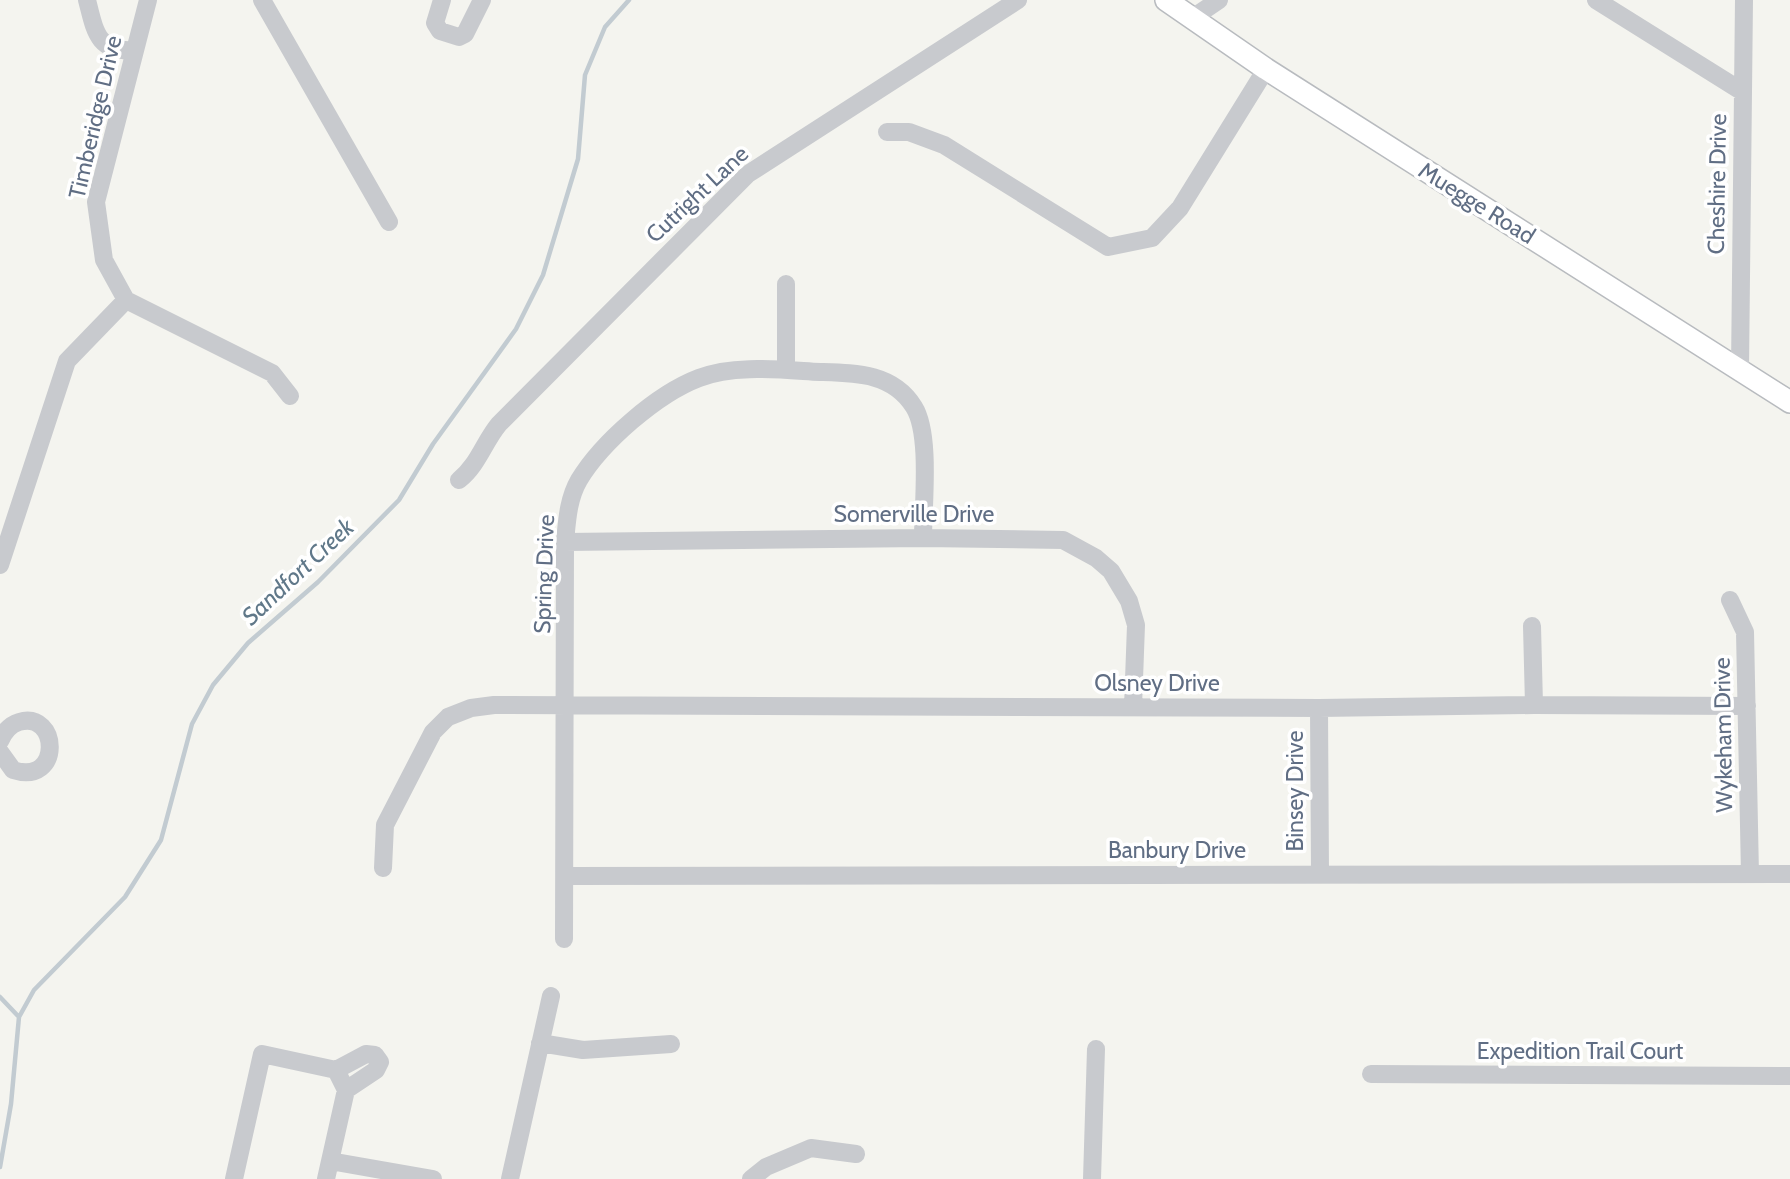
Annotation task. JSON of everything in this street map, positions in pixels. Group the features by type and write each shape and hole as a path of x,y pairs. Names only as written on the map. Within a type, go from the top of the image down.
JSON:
{"main road":[{"name":"Muegge Road","path":"1166,0 1266,69 1790,402"}],"street":[{"path":"87,0 99,38 108,47 119,52 135,50"},
{"name":"Timberidge Drive","path":"126,300 104,260 96,202 148,0"},
{"path":"262,0 389,222"},
{"path":"442,0 435,23 440,31 458,37 465,34 482,0"},
{"name":"Cutright Lane","path":"459,480 475,465 488,437 499,424 748,174 1018,0"},
{"path":"1191,19 1219,0"},
{"path":"1595,0 1743,92"},
{"name":"Cheshire Drive","path":"1740,369 1744,0"},
{"path":"887,132 909,131 944,145 1108,247 1152,239 1180,208 1266,69"},
{"path":"786,284 786,370"},
{"path":"0,565 67,361 126,300 272,373 290,396"},
{"name":"Spring Drive","path":"564,939 565,542 568,510 578,481 633,420 671,393 700,377 786,370 865,374 885,380 904,393 916,409 923,432 923,538"},
{"name":"Somerville Drive","path":"565,542 923,538 1063,540 1096,558 1111,571 1122,588 1136,625 1133,707"},
{"name":"Wykeham Drive","path":"1730,600 1745,632 1750,873"},
{"path":"1532,626 1534,705"},
{"name":"Olsney Drive","path":"383,868 384,825 433,732 448,717 471,708 494,705 1319,708 1746,706"},
{"name":"Binsey Drive","path":"1319,708 1320,874"},
{"path":"0,752 6,765 21,772 38,769 49,757 50,740 41,726 25,721 2,732"},
{"name":"Banbury Drive","path":"565,876 1790,874"},
{"path":"510,1179 551,996"},
{"path":"540,1043 583,1051 671,1044"},
{"path":"1092,1179 1096,1049"},
{"path":"234,1179 262,1054 336,1070 366,1054 375,1055 380,1062 376,1070 346,1090"},
{"path":"326,1179 346,1090 336,1070"},
{"name":"Expedition Trail Court","path":"1371,1074 1790,1076"},
{"path":"751,1179 766,1167 811,1148 856,1154"},
{"path":"330,1161 424,1178"}],"waterway":[{"name":"Sandfort Creek","path":"0,1167 11,1104 19,1017 34,990 125,897 161,840 192,724 213,685 248,643 318,582 399,500 433,444 516,329 543,275 578,159 585,75 605,27 629,0"},
{"path":"0,997 19,1017"}]}
